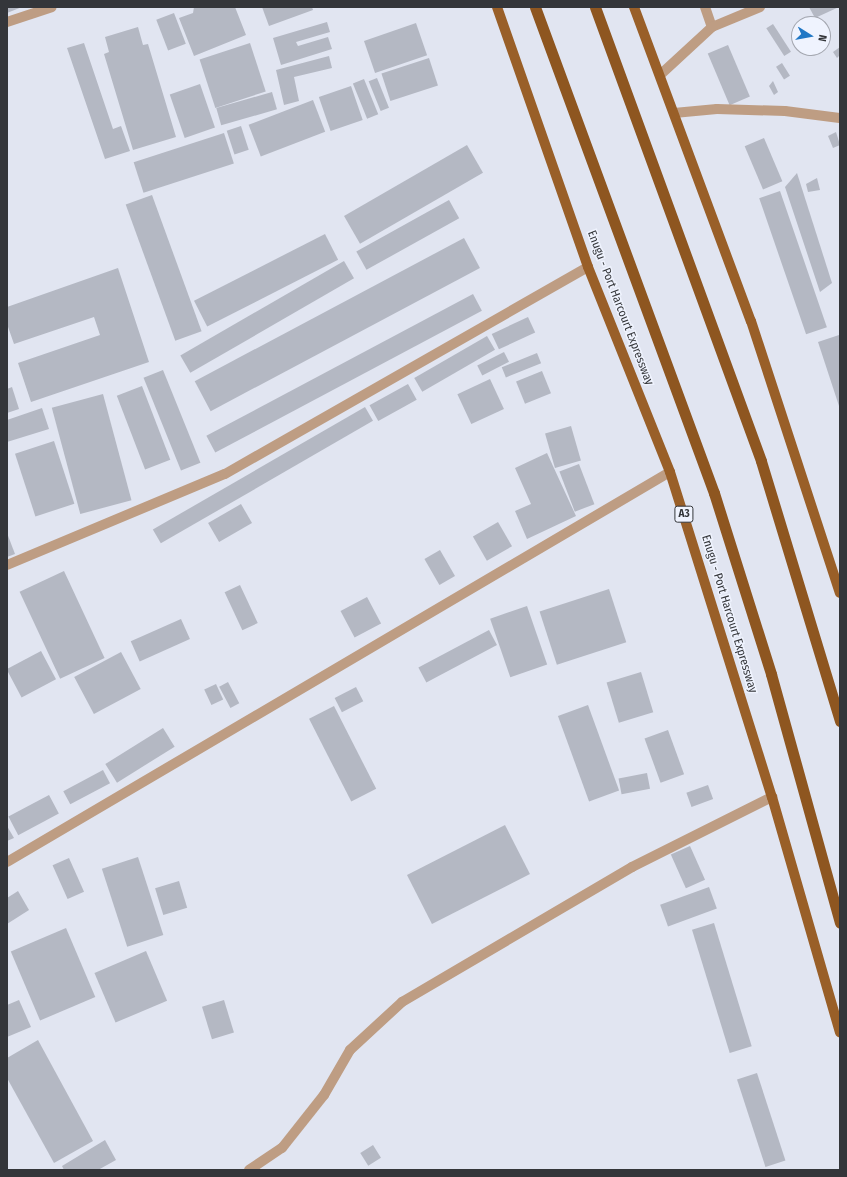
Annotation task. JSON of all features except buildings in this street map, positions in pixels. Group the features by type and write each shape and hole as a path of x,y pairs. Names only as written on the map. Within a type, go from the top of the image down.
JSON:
{"highway":[{"name":"Enugu - Port Harcourt Expressway","path":"535,7 714,493 771,674 840,924"},
{"path":"594,7 762,461 840,722"}],"main road":[{"name":"Enugu - Port Harcourt Expressway","path":"497,7 588,267 670,472 772,797 840,1032"},
{"path":"634,7 751,321 840,593"}],"street":[{"path":"7,22 52,7"},
{"path":"705,7 712,27"},
{"path":"660,75 712,27 760,7"},
{"path":"674,113 717,109 785,112 840,118"},
{"path":"7,565 225,474 588,267"},
{"path":"7,862 670,472"},
{"path":"249,1170 282,1148 324,1094 350,1050 402,1002 632,867 772,797"}]}
